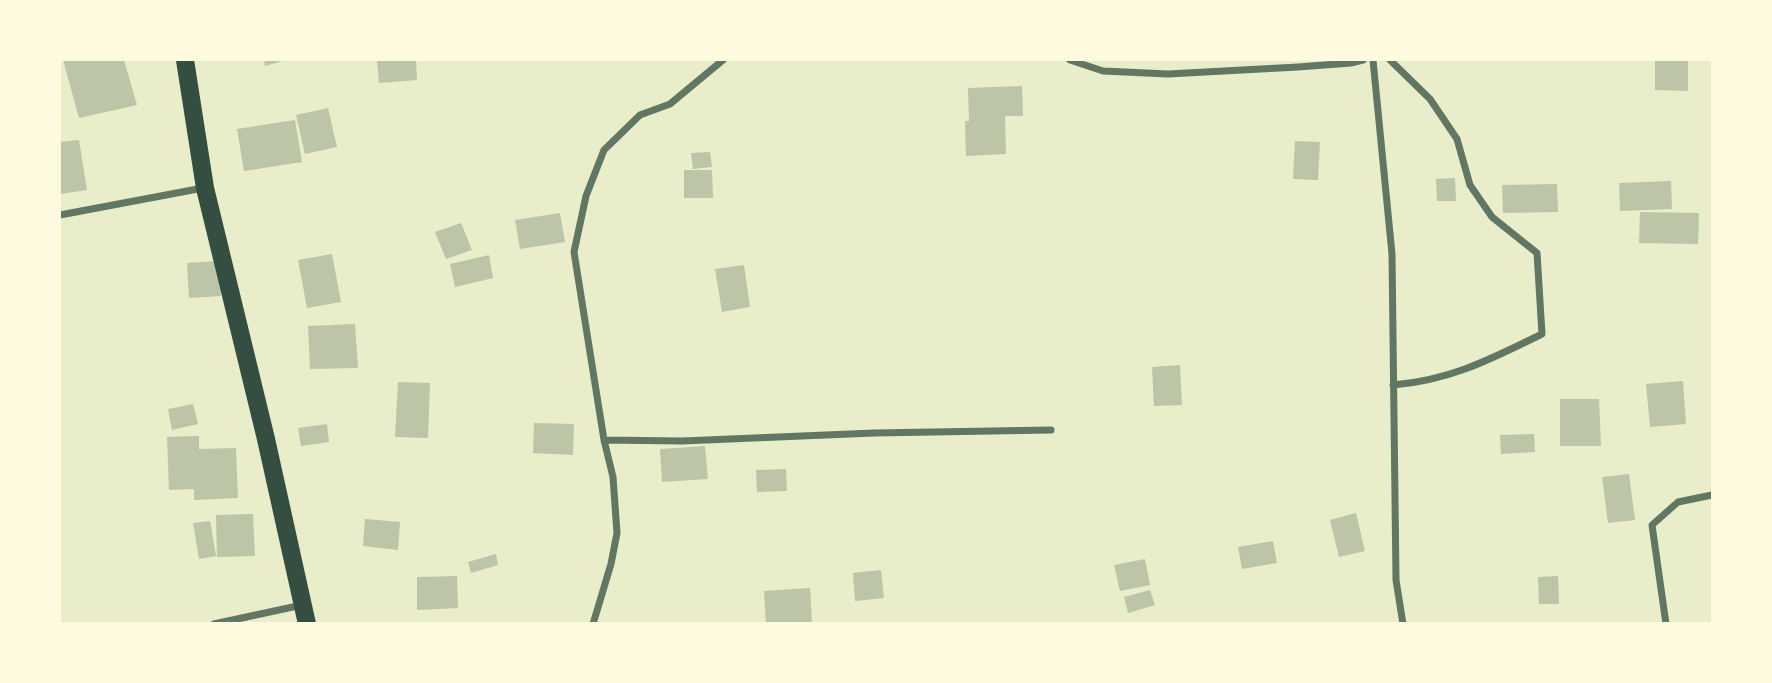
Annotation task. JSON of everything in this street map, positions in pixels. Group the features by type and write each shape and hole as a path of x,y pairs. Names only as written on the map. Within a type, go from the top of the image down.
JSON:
{"main road":[{"path":"185,60 205,188 266,439 307,624"}],"street":[{"path":"593,624 611,564 617,533 613,477 604,440 574,252 586,196 604,150 640,116 670,104 723,60"},
{"path":"1070,60 1102,71 1168,75 1363,60"},
{"path":"1373,60 1392,254 1396,580 1404,624"},
{"path":"1390,60 1430,99 1457,139 1470,185 1492,217 1537,253 1542,334 1476,366 1425,382 1394,385"},
{"path":"60,215 205,188"},
{"path":"604,440 682,441 874,433 1051,430"},
{"path":"1666,624 1652,525 1678,502 1713,495"},
{"path":"214,624 303,605"}],"building":[{"path":"63,60 124,60 137,105 79,118"},
{"path":"264,60 286,60 265,66"},
{"path":"377,60 416,60 417,80 379,83"},
{"path":"1655,60 1688,60 1688,91 1655,90"},
{"path":"1022,86 1023,116 1005,116 1006,154 966,156 968,88"},
{"path":"328,108 337,147 305,154 296,115"},
{"path":"295,120 302,162 244,171 237,129"},
{"path":"79,140 87,190 60,194 60,142"},
{"path":"1295,141 1320,142 1318,180 1293,179"},
{"path":"710,152 712,167 693,169 691,153"},
{"path":"684,170 712,170 713,198 684,198"},
{"path":"1455,178 1456,201 1437,201 1436,179"},
{"path":"1671,181 1672,209 1620,211 1619,183"},
{"path":"1557,184 1558,212 1503,213 1502,185"},
{"path":"1640,212 1699,213 1698,244 1639,243"},
{"path":"560,213 565,242 520,249 515,220"},
{"path":"461,223 472,250 446,259 435,232"},
{"path":"332,254 341,302 307,308 298,260"},
{"path":"489,255 493,278 455,287 450,264"},
{"path":"219,261 221,296 189,298 187,263"},
{"path":"744,265 750,307 722,312 715,269"},
{"path":"355,324 358,368 310,369 308,326"},
{"path":"1180,365 1182,405 1154,406 1152,367"},
{"path":"1683,381 1686,424 1650,427 1646,384"},
{"path":"398,382 430,383 428,438 395,437"},
{"path":"1560,399 1599,399 1601,446 1560,446"},
{"path":"193,404 198,424 172,430 168,409"},
{"path":"534,423 574,424 573,455 533,453"},
{"path":"327,424 329,442 301,446 298,428"},
{"path":"1534,434 1535,452 1501,454 1500,435"},
{"path":"199,436 199,449 236,448 238,498 194,500 194,489 169,490 167,437"},
{"path":"705,446 708,479 662,482 660,449"},
{"path":"786,469 787,491 757,492 756,470"},
{"path":"1629,474 1635,520 1608,523 1602,477"},
{"path":"1356,513 1365,551 1339,557 1330,520"},
{"path":"253,514 255,556 217,557 216,515"},
{"path":"365,519 400,522 398,550 363,546"},
{"path":"210,521 216,556 199,559 193,523"},
{"path":"1273,541 1277,563 1242,569 1238,547"},
{"path":"496,554 498,565 471,573 468,562"},
{"path":"1145,559 1150,585 1120,591 1114,565"},
{"path":"881,570 884,598 855,601 853,573"},
{"path":"457,576 458,608 417,610 417,577"},
{"path":"1558,576 1559,604 1539,604 1538,577"},
{"path":"810,588 812,622 766,624 764,591"},
{"path":"1150,590 1155,605 1128,613 1124,597"}]}
